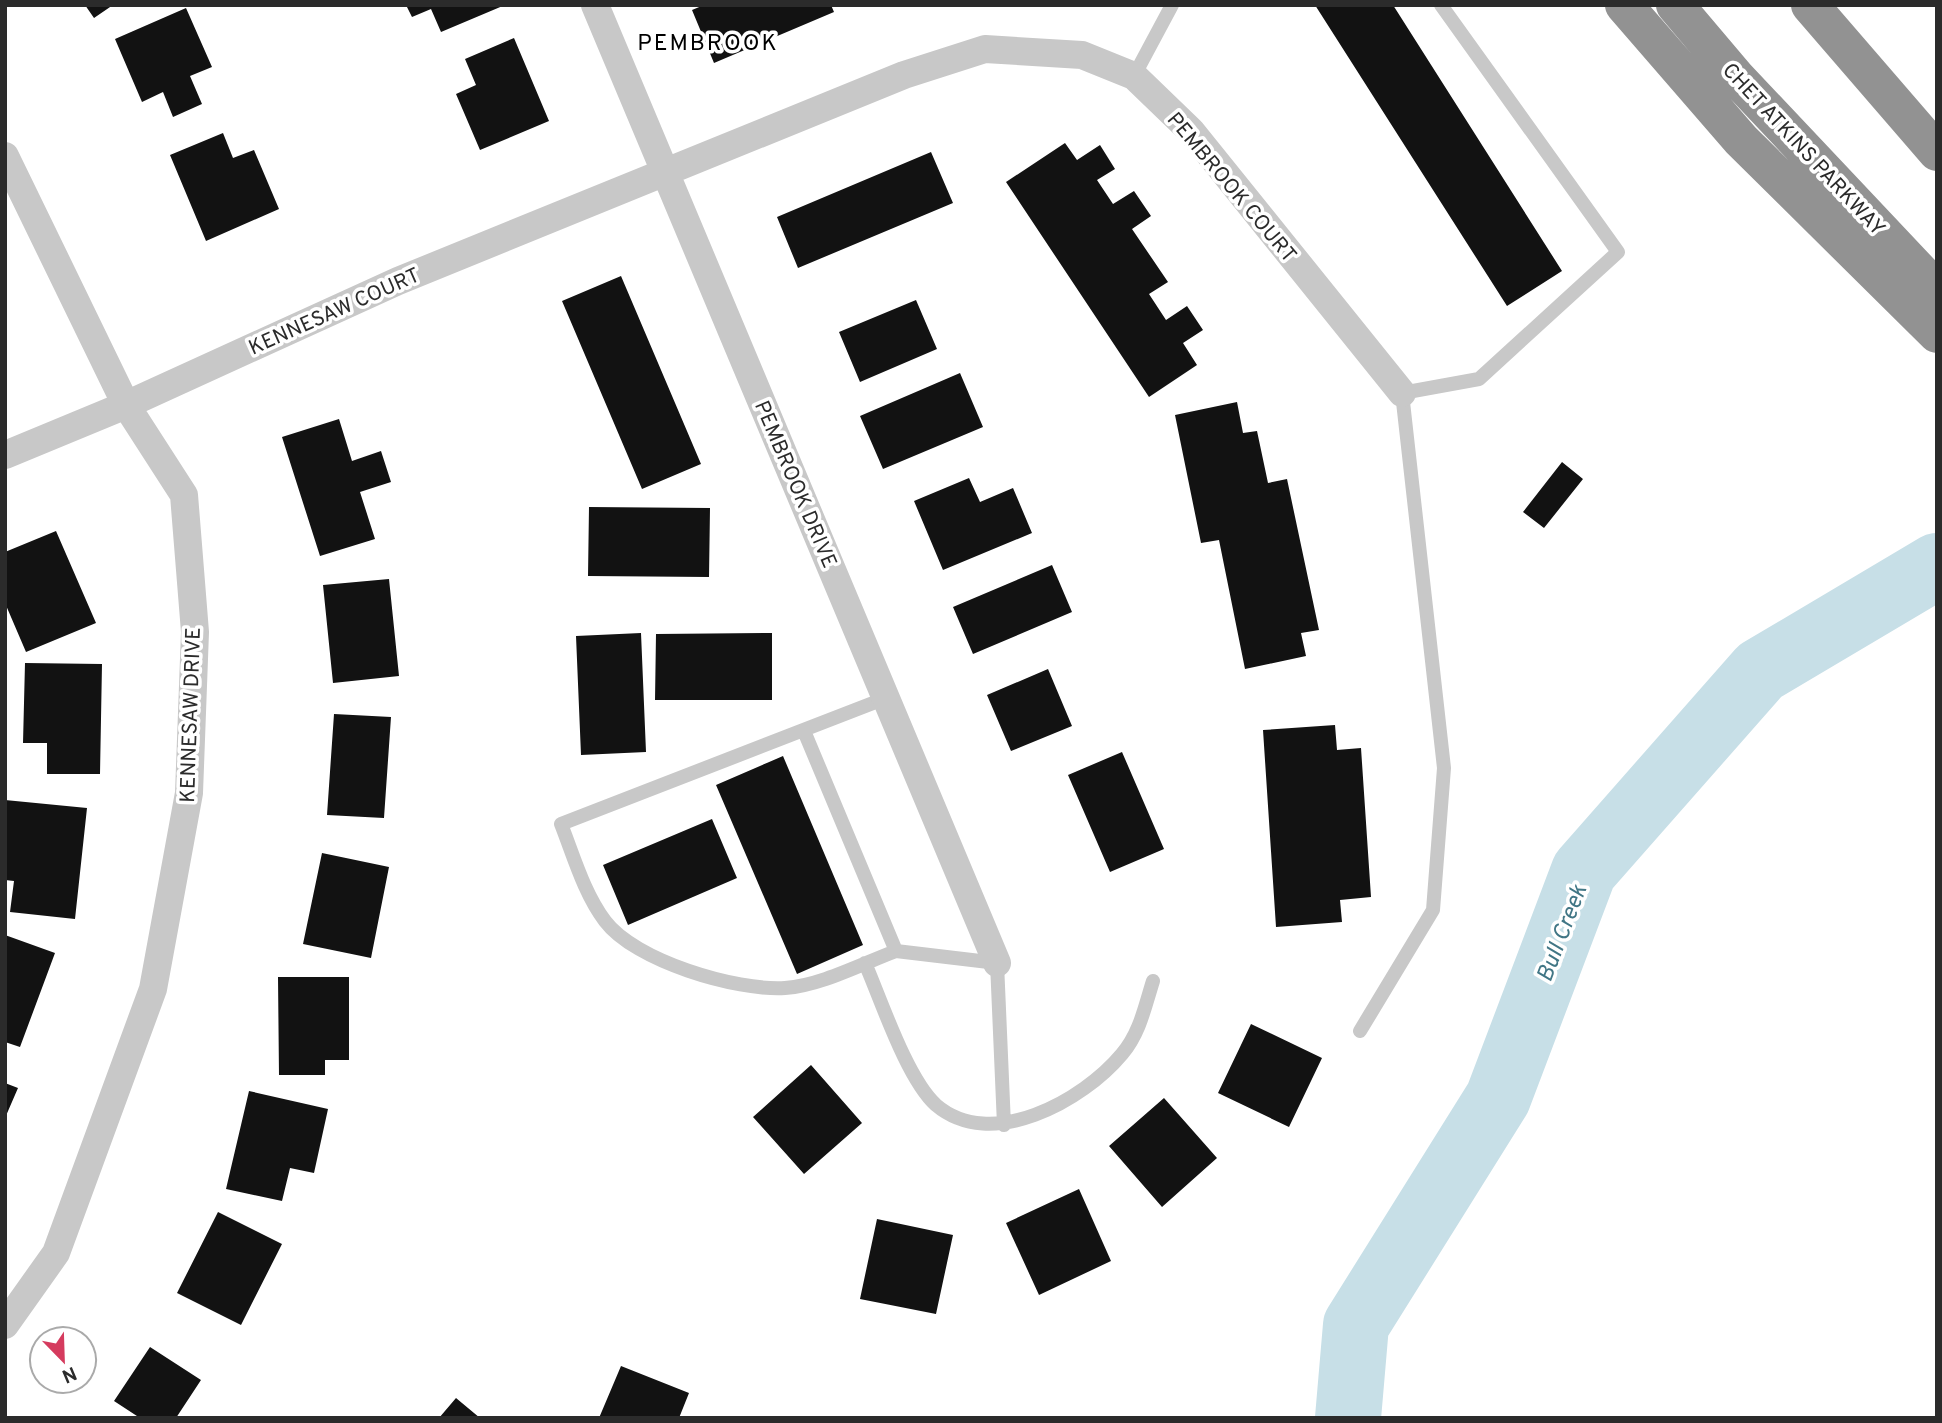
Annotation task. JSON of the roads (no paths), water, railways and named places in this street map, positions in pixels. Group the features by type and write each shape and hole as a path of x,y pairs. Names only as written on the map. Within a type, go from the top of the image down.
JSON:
{"highway":[{"path":"1624,5 1741,140 1922,298 1937,334"},
{"name":"CHET ATKINS PARKWAY","path":"1675,5 1922,298"},
{"path":"1810,5 1937,152"}],"street":[{"name":"PEMBROOK DRIVE","path":"595,5 997,963"},
{"name":"PEMBROOK COURT","path":"664,171 904,75 985,49 1082,55 1135,76 1191,131 1402,393"},
{"name":"KENNESAW DRIVE","path":"5,156 126,405 184,495 195,632 189,793 153,989 56,1253 5,1325"},
{"name":"KENNESAW COURT","path":"5,455 126,405 398,281 664,171"}],"lane":[{"path":"1135,76 1172,5"},
{"path":"1360,1031 1433,910 1444,768 1402,393 1479,379 1618,252 1441,5"},
{"path":"886,698 561,824 587,891 605,922 629,946 655,958 733,981 784,988 813,982 896,951 997,963 1004,1125"},
{"path":"804,731 896,951"},
{"path":"865,963 918,1082 937,1105 969,1124 1004,1125 1048,1110 1087,1085 1122,1054 1139,1028 1153,981"}],"waterway":[{"name":"Bull Creek","path":"1348,1418 1356,1325 1498,1098 1584,871 1760,671 1937,566"}],"district":[{"name":"PEMBROOK","path":"708,42"}]}
